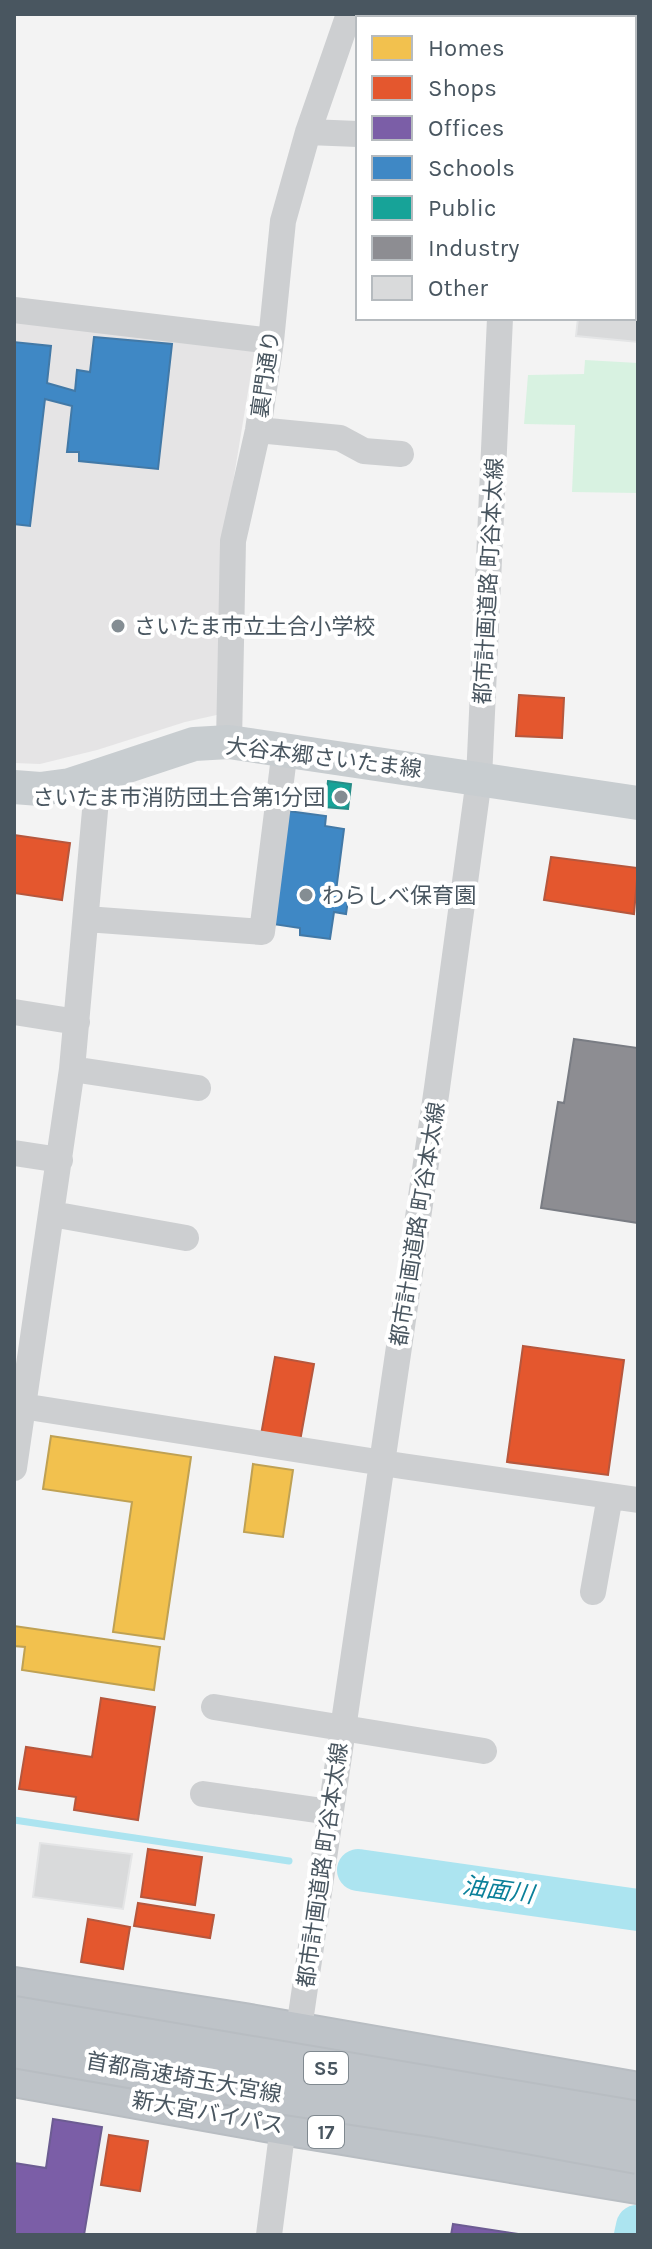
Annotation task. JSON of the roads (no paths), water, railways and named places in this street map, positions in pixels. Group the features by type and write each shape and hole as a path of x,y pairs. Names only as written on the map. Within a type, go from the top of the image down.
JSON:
{"highway":[{"path":"14,1987 638,2092"},
{"path":"51,1994 104,2013 215,2073 375,2091 460,2113 600,2178"},
{"name":"首都高速埼玉大宮線","path":"14,2016 638,2121"},
{"name":"首都高速埼玉大宮線","path":"14,2048 638,2154"},
{"name":"新大宮バイパス","path":"14,2077 638,2184"}],"main road":[{"name":"大谷本郷さいたま線","path":"14,787 40,789 70,785 194,744 229,742 638,803"}],"street":[{"name":"裏門通り","path":"229,742 233,541 258,430 283,221 308,132 349,14"},
{"path":"308,132 356,134"},
{"path":"14,310 271,341"},
{"name":"都市計画道路 町谷本太線","path":"269,2235 437,1088 479,779 500,320"},
{"path":"258,430 340,438 364,451 401,454"},
{"path":"86,919 262,932 285,749"},
{"path":"15,1453 72,1069 98,777"},
{"path":"14,1012 77,1022"},
{"path":"72,1069 198,1088"},
{"path":"14,1153 60,1160"},
{"path":"52,1214 186,1238"},
{"path":"22,1406 638,1500"},
{"path":"593,1592 610,1496"},
{"path":"214,1707 484,1751"},
{"path":"203,1794 330,1812"}],"waterway":[{"name":"油面川","path":"14,1820 289,1861"},
{"name":"油面川","path":"358,1870 638,1910"},
{"name":"油面川","path":"635,2235 637,2226"}],"place":[{"name":"さいたま市立土合小学校","path":"118,626"},
{"name":"さいたま市消防団土合第1分団","path":"341,797"},
{"name":"わらしべ保育園","path":"306,895"}]}
